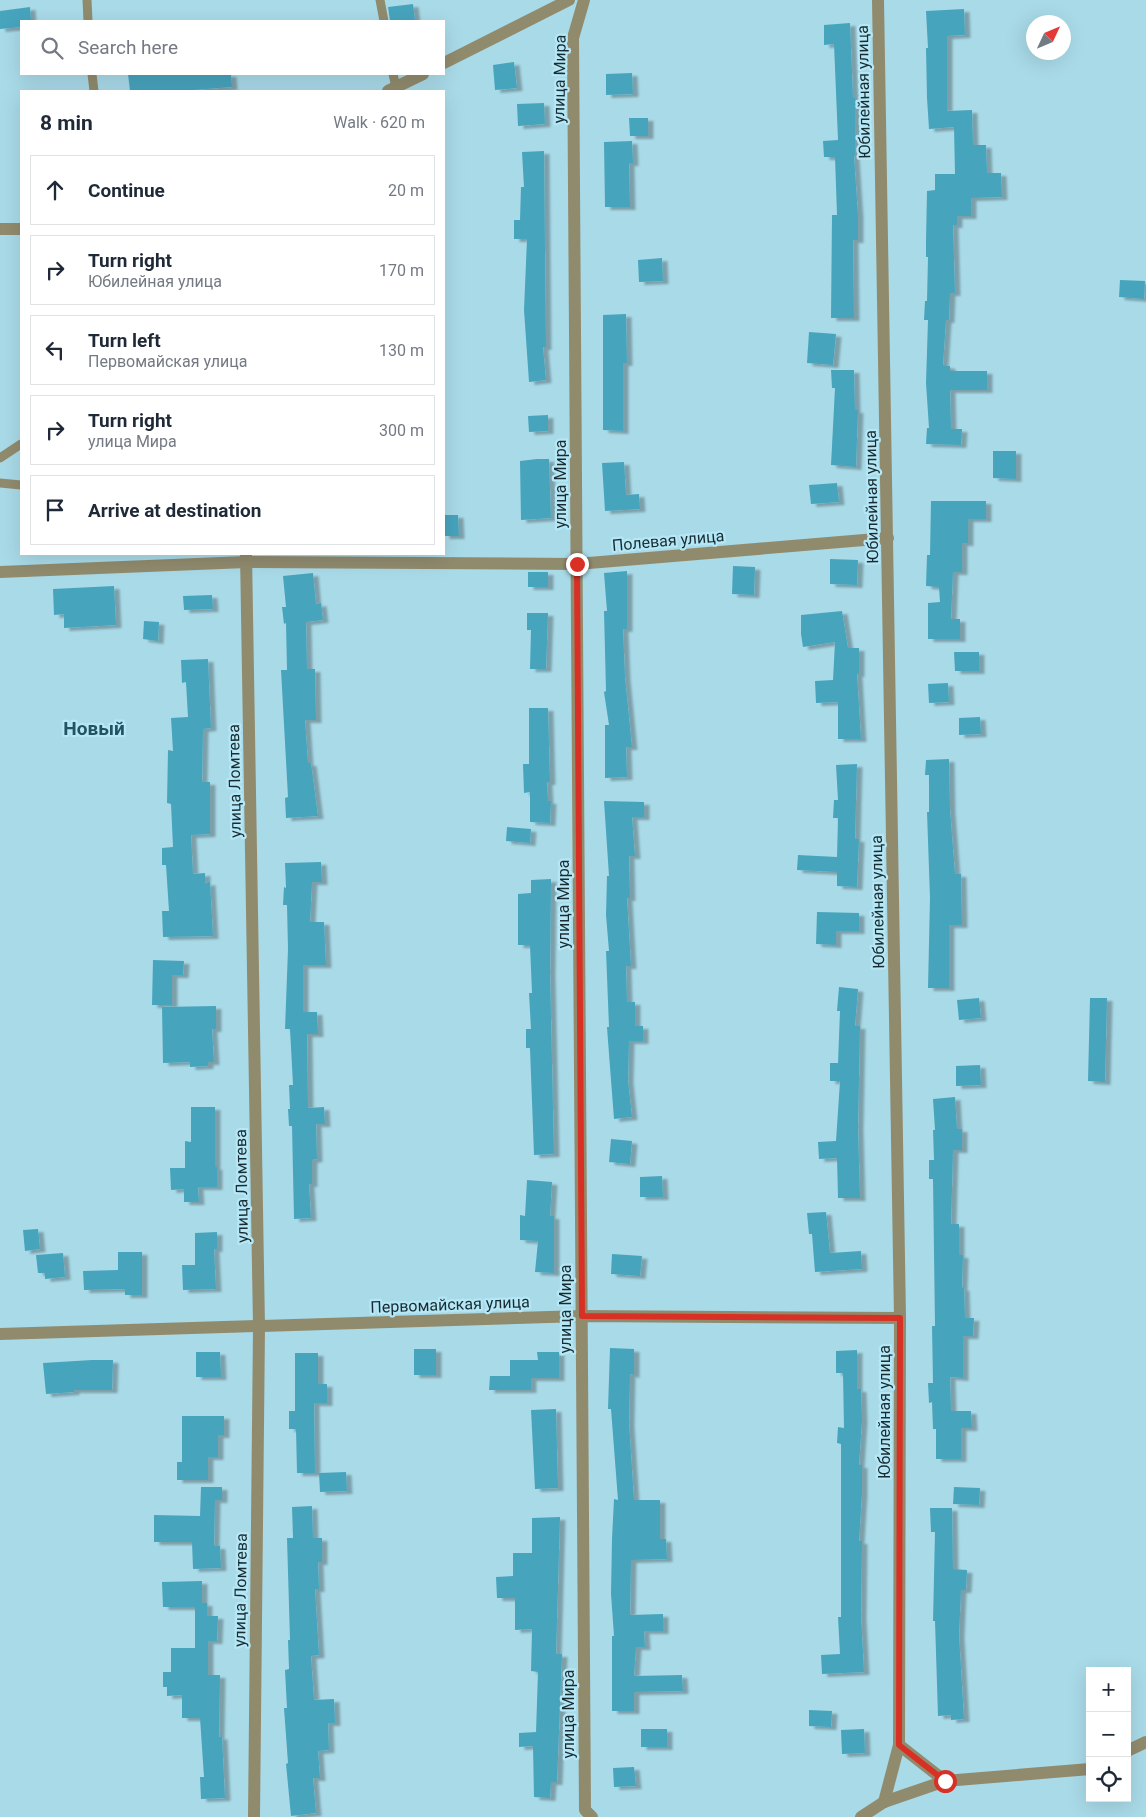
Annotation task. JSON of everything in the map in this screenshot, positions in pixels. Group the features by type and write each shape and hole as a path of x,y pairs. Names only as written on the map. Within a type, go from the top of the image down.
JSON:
{"street":[{"path":"445,62 568,0"},
{"name":"улица Мира","path":"584,0 573,38 582,1316 589,1814"},
{"name":"Юбилейная улица","path":"878,0 900,1318 899,1745 884,1802"},
{"path":"392,89 421,75"},
{"path":"0,229 20,229"},
{"name":"Полевая улица","path":"0,572 246,558 577,564 888,538"},
{"name":"улица Ломтева","path":"246,558 259,1327 254,1817"},
{"name":"Первомайская улица","path":"0,1334 582,1316 900,1318"},
{"path":"1131,1749 1146,1742"},
{"path":"899,1745 945,1781"},
{"path":"861,1817 884,1802 945,1781 1086,1769"}],"lane":[{"path":"87,0 88,20"},
{"path":"380,0 384,20"},
{"path":"92,75 94,90"},
{"path":"392,89 393,75"},
{"path":"0,458 20,445"},
{"path":"0,483 20,485"}],"building":[{"path":"413,4 415,20 390,20 388,7"},
{"path":"30,7 31,20 20,20 20,27 0,29 0,11"},
{"path":"964,9 965,35 947,36 947,111 972,110 973,145 986,145 987,173 1001,173 1002,197 971,198 971,216 957,216 957,225 953,225 955,293 950,293 949,320 946,320 943,365 950,366 950,371 987,371 987,390 950,390 951,429 962,429 961,445 926,444 927,428 929,428 926,383 928,320 924,320 925,301 927,301 927,191 935,190 935,174 955,174 954,127 929,129 926,11"},
{"path":"850,23 853,98 855,98 854,156 858,215 858,240 853,240 854,318 831,318 832,215 837,215 835,157 824,157 823,141 838,140 834,44 824,45 824,25"},
{"path":"514,62 517,88 495,90 493,65"},
{"path":"632,73 633,94 606,95 606,74"},
{"path":"128,75 231,75 232,87 192,90 130,90"},
{"path":"544,103 545,124 518,126 517,104"},
{"path":"629,118 648,118 648,136 630,136"},
{"path":"632,141 633,163 629,163 630,207 605,207 604,142"},
{"path":"544,151 546,347 543,347 546,380 529,382 524,310 527,239 514,239 514,220 520,220 521,187 524,187 522,152"},
{"path":"662,258 663,281 639,282 638,260"},
{"path":"1120,280 1145,281 1144,299 1119,297"},
{"path":"626,314 627,363 623,363 623,431 603,430 603,315"},
{"path":"809,332 836,334 833,365 807,363"},
{"path":"831,370 854,370 855,410 858,410 856,467 831,465 835,388 832,388"},
{"path":"548,415 548,431 529,432 528,416"},
{"path":"993,451 1016,451 1016,479 993,478"},
{"path":"549,459 551,518 521,520 520,461"},
{"path":"624,462 626,495 639,494 640,509 605,511 602,463"},
{"path":"837,483 839,502 811,504 809,485"},
{"path":"931,501 986,501 986,519 968,519 968,543 962,543 962,572 953,572 951,619 960,619 960,639 928,639 928,603 940,602 939,587 926,586 927,555 930,555"},
{"path":"445,515 458,515 459,536 445,536"},
{"path":"830,559 858,560 857,585 830,584"},
{"path":"733,566 755,567 754,595 732,594"},
{"path":"627,571 627,629 623,629 625,677 632,747 626,747 627,777 605,778 605,725 609,725 604,692 606,691 604,611 607,611 604,573"},
{"path":"528,572 548,572 548,587 528,587"},
{"path":"313,573 316,604 321,603 323,620 306,622 307,669 315,669 316,720 305,720 308,763 311,763 318,816 286,818 285,798 288,797 281,670 287,670 286,623 284,624 282,607 286,607 283,576"},
{"path":"114,586 116,625 64,628 64,614 54,615 53,589"},
{"path":"212,595 213,609 184,610 183,596"},
{"path":"842,611 848,648 859,648 859,674 857,674 861,739 838,739 838,702 816,703 815,681 833,680 835,642 803,647 801,634 801,615"},
{"path":"527,613 548,613 546,669 530,669 531,630 527,630"},
{"path":"144,621 159,622 158,641 143,639"},
{"path":"954,652 979,652 979,671 955,671"},
{"path":"208,659 211,728 203,729 202,782 210,782 210,834 191,835 193,874 205,873 205,883 210,882 213,936 163,937 162,911 169,911 166,865 162,865 162,848 173,847 171,804 167,803 168,750 173,751 171,718 188,717 186,682 182,683 181,660"},
{"path":"948,683 949,702 929,703 928,684"},
{"path":"529,708 548,708 550,782 547,782 548,801 551,801 550,823 530,822 530,792 524,793 523,764 529,764"},
{"path":"980,717 981,734 959,735 959,718"},
{"path":"949,759 950,810 955,874 961,874 962,925 949,925 949,988 928,988 930,898 927,812 929,812 929,775 925,775 926,760"},
{"path":"857,764 855,839 859,839 857,887 837,886 837,872 797,870 798,855 837,857 838,818 833,818 834,800 838,800 836,765"},
{"path":"604,801 644,802 644,817 632,817 635,856 629,856 630,898 627,898 631,966 626,966 627,1002 635,1002 635,1026 643,1026 643,1041 629,1041 628,1080 632,1117 614,1119 607,1027 609,1027 606,951 609,951 606,915 607,876 609,876"},
{"path":"507,827 531,829 530,843 506,841"},
{"path":"321,862 322,882 312,882 310,922 324,922 326,965 303,965 303,1012 317,1012 318,1034 307,1034 308,1108 324,1107 325,1124 316,1124 317,1159 312,1160 312,1184 309,1184 311,1218 294,1219 292,1126 289,1126 288,1109 290,1109 289,1085 293,1085 290,1029 285,1029 288,949 287,905 283,905 284,887 286,888 285,863"},
{"path":"551,879 550,973 554,1154 534,1155 530,1048 526,1048 526,1029 531,1029 529,993 532,993 530,945 518,945 518,894 531,893 531,880"},
{"path":"817,912 859,913 859,931 836,931 836,945 816,944"},
{"path":"153,960 184,961 183,975 172,975 172,1005 152,1005"},
{"path":"839,987 858,989 855,1026 860,1026 858,1127 860,1198 838,1198 837,1158 819,1159 818,1142 836,1141 840,1081 830,1081 830,1063 838,1063 840,1011 837,1011"},
{"path":"979,998 981,1018 959,1020 957,1000"},
{"path":"1090,998 1107,998 1105,1082 1088,1081"},
{"path":"216,1006 216,1029 212,1029 214,1062 208,1062 208,1066 190,1067 190,1062 163,1063 162,1007"},
{"path":"980,1065 981,1085 956,1086 956,1066"},
{"path":"955,1097 957,1129 962,1129 962,1150 953,1150 951,1224 959,1224 959,1255 963,1255 962,1288 964,1288 965,1318 974,1318 973,1336 963,1336 963,1378 950,1377 951,1411 971,1411 972,1428 961,1428 961,1459 936,1459 936,1429 933,1429 932,1402 929,1403 928,1383 933,1383 932,1326 935,1326 933,1179 929,1179 929,1160 934,1160 933,1099"},
{"path":"191,1107 215,1107 217,1187 198,1187 199,1202 184,1202 184,1189 171,1190 170,1168 185,1168 185,1141 191,1142"},
{"path":"611,1139 632,1141 630,1164 609,1162"},
{"path":"662,1176 663,1197 640,1197 640,1177"},
{"path":"527,1180 552,1182 550,1216 554,1216 554,1273 535,1272 538,1241 520,1240 520,1215 525,1216"},
{"path":"826,1212 830,1253 861,1251 862,1269 815,1272 812,1234 809,1234 807,1213"},
{"path":"38,1229 40,1249 25,1251 23,1230"},
{"path":"217,1232 217,1249 214,1249 216,1289 183,1290 182,1265 195,1265 195,1233"},
{"path":"118,1252 142,1252 142,1295 125,1295 125,1289 84,1290 83,1271 118,1270"},
{"path":"63,1253 65,1277 45,1279 45,1273 38,1273 36,1255"},
{"path":"612,1254 642,1256 640,1276 611,1274"},
{"path":"610,1348 634,1349 634,1375 630,1374 629,1423 634,1500 660,1500 660,1539 666,1539 667,1559 631,1560 630,1615 663,1614 663,1631 644,1631 645,1647 636,1647 634,1676 682,1675 683,1691 634,1692 634,1711 612,1711 612,1636 614,1636 611,1594 612,1539 614,1499 618,1500 611,1409 608,1409"},
{"path":"414,1349 436,1349 436,1375 414,1375"},
{"path":"857,1350 857,1389 861,1389 862,1420 859,1465 862,1465 862,1493 859,1541 862,1541 861,1616 864,1672 822,1674 821,1655 840,1654 838,1617 841,1617 841,1444 837,1443 838,1427 844,1428 843,1373 836,1373 836,1351"},
{"path":"196,1352 220,1352 221,1377 196,1377"},
{"path":"537,1352 559,1352 559,1378 531,1378 531,1390 489,1390 490,1376 510,1376 510,1360 538,1360"},
{"path":"295,1353 318,1353 318,1384 327,1384 327,1403 314,1403 315,1473 297,1473 296,1429 289,1429 289,1411 295,1411"},
{"path":"113,1360 112,1390 74,1390 74,1392 46,1394 43,1363"},
{"path":"556,1409 558,1488 535,1489 531,1410"},
{"path":"182,1416 224,1416 224,1435 218,1435 218,1457 208,1457 208,1480 177,1480 177,1462 182,1462"},
{"path":"346,1472 347,1491 320,1492 319,1473"},
{"path":"201,1487 222,1487 222,1500 215,1500 214,1546 220,1546 221,1568 193,1569 192,1542 154,1542 154,1515 200,1516"},
{"path":"954,1487 980,1488 979,1505 953,1504"},
{"path":"312,1506 313,1538 322,1538 322,1562 318,1562 319,1589 315,1589 319,1655 311,1656 314,1700 334,1699 335,1723 328,1723 329,1750 318,1751 320,1778 313,1778 316,1813 291,1816 286,1764 288,1763 284,1708 287,1708 285,1670 289,1669 288,1640 290,1640 287,1538 293,1538 292,1507"},
{"path":"930,1508 952,1508 953,1569 967,1570 966,1590 961,1590 959,1635 964,1719 951,1720 951,1715 938,1716 935,1621 933,1621 935,1532 931,1532"},
{"path":"560,1517 556,1654 562,1654 557,1782 551,1782 550,1798 534,1797 533,1746 519,1747 519,1733 536,1732 538,1672 531,1671 532,1629 515,1630 515,1598 497,1598 496,1577 513,1576 513,1553 532,1553 532,1518"},
{"path":"202,1581 202,1603 207,1603 207,1616 218,1616 217,1641 208,1641 208,1675 220,1675 219,1737 222,1736 225,1798 201,1799 200,1777 204,1777 200,1718 182,1718 182,1695 167,1696 167,1687 163,1687 163,1672 171,1672 171,1648 195,1648 195,1607 163,1607 162,1582"},
{"path":"809,1710 832,1711 831,1727 809,1726"},
{"path":"641,1729 667,1729 667,1747 641,1747"},
{"path":"864,1729 865,1753 842,1754 841,1730"},
{"path":"634,1767 636,1786 614,1787 613,1768"}],"district":[{"name":"Новый","path":"94,728"}],"route":[{"path":"577,564 582,1316 900,1318 899,1745 945,1781"}]}
